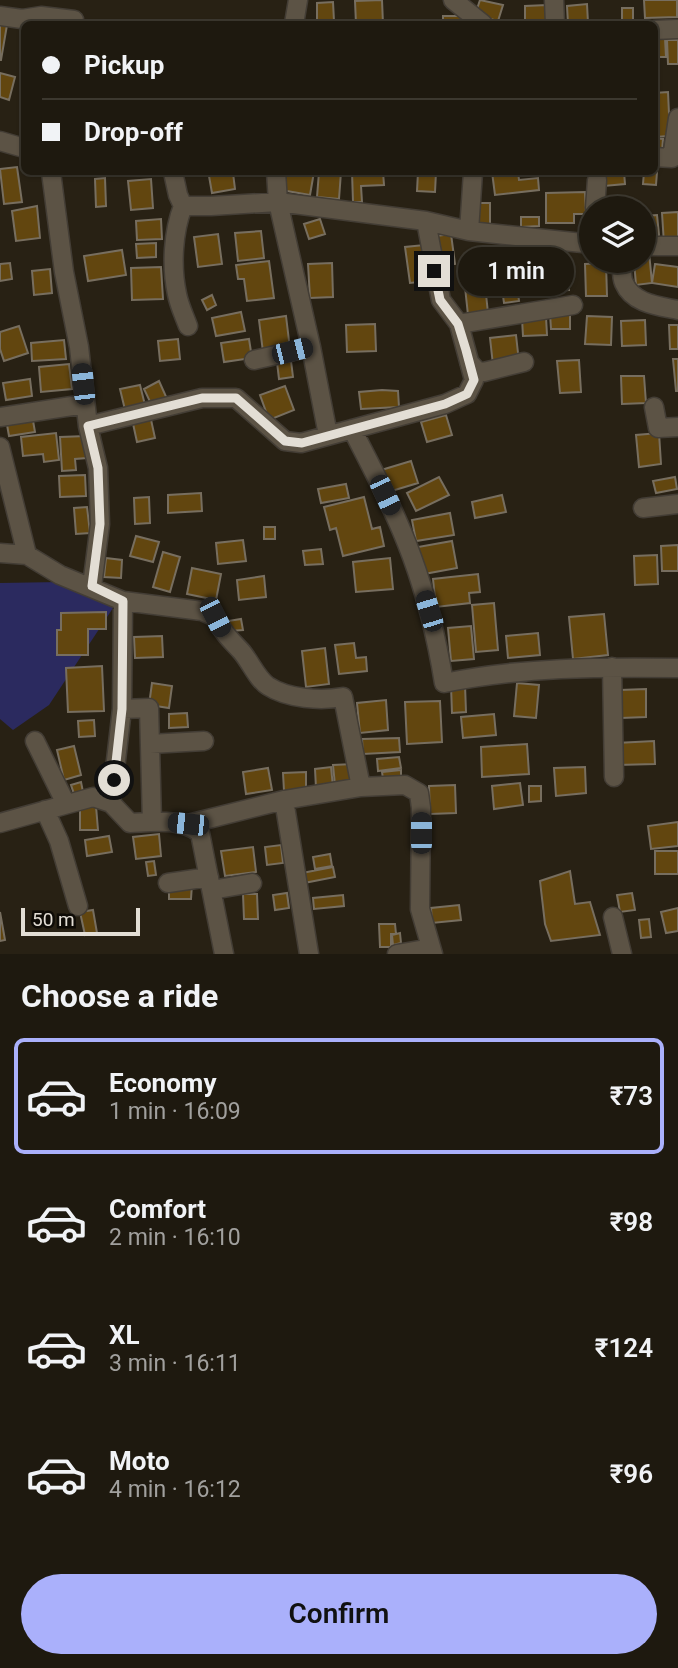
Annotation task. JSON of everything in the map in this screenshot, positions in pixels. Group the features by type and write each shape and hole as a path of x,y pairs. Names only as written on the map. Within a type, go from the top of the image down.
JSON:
{"street":[{"path":"295,21 298,0"},
{"path":"453,0 480,21"},
{"path":"554,0 555,21"},
{"path":"0,16 22,19 41,16 74,20"},
{"path":"658,30 678,29"},
{"path":"658,157 672,158 678,118"},
{"path":"0,141 21,147"},
{"path":"51,175 64,272 79,346 88,426 98,468 100,524 92,586"},
{"path":"174,175 183,206 176,224 177,293 188,326"},
{"path":"276,175 278,202 328,435"},
{"path":"469,231 473,175"},
{"path":"596,196 597,180"},
{"path":"183,206 278,202 426,220 469,231 579,242"},
{"path":"88,426 202,398 236,398 285,441 302,443 445,404 467,394 474,380 458,324 440,300 426,220"},
{"path":"656,246 678,246"},
{"path":"623,273 624,283 634,296 646,303 678,310"},
{"path":"458,324 573,305"},
{"path":"254,360 311,347"},
{"path":"469,362 477,371 484,372 524,362"},
{"path":"0,417 85,404"},
{"path":"654,407 658,428 678,427"},
{"path":"352,429 412,555 435,633 444,683 503,672 586,666 678,668"},
{"path":"0,447 27,555"},
{"path":"643,508 678,504"},
{"path":"0,553 27,555 60,575 123,601 202,611 215,617 226,637 242,652 267,686 300,697 327,700 343,697 361,787"},
{"path":"111,803 122,709 123,601"},
{"path":"612,667 614,776"},
{"path":"122,709 149,708 152,822"},
{"path":"35,741 66,804"},
{"path":"150,744 204,741"},
{"path":"0,822 93,797 111,803 130,823 188,824 284,800 361,787 405,785 419,793 421,909 432,951 397,954"},
{"path":"284,800 309,954"},
{"path":"45,810 59,841 78,906"},
{"path":"188,824 200,833 222,954"},
{"path":"168,883 252,883"},
{"path":"613,918 622,954"}],"shaded area":[{"path":"60,582 115,605 49,705 13,730 0,719 0,583"}],"building":[{"path":"382,0 383,21 356,21 355,1"},
{"path":"480,0 503,5 498,21 475,15"},
{"path":"644,0 677,0 677,17 645,18"},
{"path":"333,2 334,21 317,21 317,3"},
{"path":"587,4 588,21 568,21 567,6"},
{"path":"547,5 547,21 525,21 525,6"},
{"path":"622,8 633,8 633,20 622,20"},
{"path":"443,16 468,16 468,21 443,21"},
{"path":"0,24 7,25 1,60 0,60"},
{"path":"658,38 665,38 666,57 658,57"},
{"path":"667,40 678,40 678,64 668,64"},
{"path":"0,73 15,77 9,100 0,97"},
{"path":"668,92 670,136 658,137 658,93"},
{"path":"658,138 663,139 662,151 658,150"},
{"path":"17,167 22,202 4,204 0,169"},
{"path":"233,175 235,189 212,193 209,176"},
{"path":"284,175 313,175 310,195 281,190"},
{"path":"319,175 341,175 339,199 317,197"},
{"path":"352,175 383,175 384,185 361,186 362,202 353,202"},
{"path":"418,175 436,175 435,192 417,191"},
{"path":"492,175 518,175 519,180 538,178 539,190 495,195"},
{"path":"603,175 624,175 625,184 604,186"},
{"path":"644,175 657,175 656,185 643,184"},
{"path":"105,178 106,206 96,207 95,179"},
{"path":"151,179 153,208 131,210 128,181"},
{"path":"585,192 585,196 579,196 579,214 574,214 574,223 546,223 546,193"},
{"path":"478,203 490,203 490,226 477,226"},
{"path":"37,206 40,238 16,241 12,211"},
{"path":"678,212 678,243 664,244 662,213"},
{"path":"656,215 659,235 656,235"},
{"path":"521,217 539,217 539,226 521,227"},
{"path":"161,219 162,239 137,240 136,221"},
{"path":"320,219 325,234 309,239 304,224"},
{"path":"261,231 264,258 238,261 235,233"},
{"path":"218,234 222,264 198,267 194,237"},
{"path":"451,234 455,264 439,266 436,236"},
{"path":"156,243 156,257 137,258 136,244"},
{"path":"424,245 428,281 410,283 405,247"},
{"path":"122,250 126,275 88,281 84,256"},
{"path":"513,254 519,301 504,303 500,275 496,276 493,257"},
{"path":"520,260 538,260 538,286 521,286"},
{"path":"269,261 274,298 247,301 244,279 238,279 236,265"},
{"path":"567,261 569,290 543,291 541,262"},
{"path":"10,263 12,279 0,281 0,264"},
{"path":"332,263 333,297 310,298 308,264"},
{"path":"656,264 678,267 678,287 652,283"},
{"path":"161,267 163,299 132,300 131,268"},
{"path":"50,269 52,293 34,295 32,271"},
{"path":"585,273 606,273 607,296 586,296"},
{"path":"635,273 651,273 652,283 636,285"},
{"path":"485,285 488,313 468,315 465,287"},
{"path":"212,295 216,305 207,310 202,300"},
{"path":"241,312 245,331 216,336 212,318"},
{"path":"570,313 570,329 551,329 550,314"},
{"path":"286,316 290,349 263,352 259,320"},
{"path":"587,316 612,317 611,345 585,344"},
{"path":"546,317 547,335 523,336 522,319"},
{"path":"645,320 646,345 622,346 621,321"},
{"path":"375,324 376,351 347,352 346,325"},
{"path":"669,325 678,325 678,349 670,349"},
{"path":"19,326 28,353 4,361 0,349 0,332"},
{"path":"516,335 519,362 493,365 490,338"},
{"path":"178,339 180,359 160,361 158,341"},
{"path":"249,339 252,358 224,362 221,343"},
{"path":"64,340 66,359 32,361 31,343"},
{"path":"673,359 678,359 678,391 676,391"},
{"path":"579,360 581,392 560,393 557,361"},
{"path":"291,361 293,377 279,379 277,362"},
{"path":"69,364 72,389 41,392 39,367"},
{"path":"621,376 644,376 646,403 622,404"},
{"path":"30,379 32,396 6,400 3,383"},
{"path":"159,381 168,401 153,408 144,389"},
{"path":"140,385 146,409 126,414 120,389"},
{"path":"285,386 294,410 269,420 260,395"},
{"path":"398,391 399,407 361,409 359,392"},
{"path":"32,415 35,432 9,436 6,419"},
{"path":"150,415 155,438 137,442 132,419"},
{"path":"446,415 452,435 427,442 421,422"},
{"path":"56,433 59,460 44,462 43,454 23,456 21,437"},
{"path":"659,433 661,464 639,467 636,435"},
{"path":"86,436 87,458 75,459 76,470 62,471 60,437"},
{"path":"411,461 418,483 385,493 378,471"},
{"path":"85,475 86,496 60,497 59,476"},
{"path":"439,477 449,495 416,511 407,493"},
{"path":"675,477 677,489 656,493 653,481"},
{"path":"346,484 349,498 321,503 318,489"},
{"path":"201,493 202,511 168,513 168,495"},
{"path":"502,495 506,512 475,518 472,502"},
{"path":"149,497 150,523 135,524 134,498"},
{"path":"364,497 372,529 380,527 384,546 343,556 336,528 330,530 324,507"},
{"path":"87,507 90,533 76,534 74,508"},
{"path":"450,513 454,535 416,541 412,520"},
{"path":"264,527 275,527 275,539 264,539"},
{"path":"136,536 159,542 153,562 130,556"},
{"path":"243,540 246,561 218,564 216,543"},
{"path":"452,541 457,568 424,574 418,547"},
{"path":"678,545 678,571 662,571 661,546"},
{"path":"321,549 323,564 305,565 303,551"},
{"path":"163,552 180,557 170,592 153,587"},
{"path":"657,555 658,584 635,585 634,556"},
{"path":"106,558 122,560 121,578 104,577"},
{"path":"390,558 393,589 356,592 353,562"},
{"path":"192,568 221,574 216,600 187,594"},
{"path":"478,574 480,592 469,593 470,603 436,607 433,579"},
{"path":"264,576 266,597 239,600 237,580"},
{"path":"494,603 498,650 476,652 472,605"},
{"path":"106,612 106,629 88,629 88,655 57,655 57,630 61,630 61,613"},
{"path":"604,614 608,655 573,659 569,617"},
{"path":"241,619 243,630 229,631 228,621"},
{"path":"471,626 474,659 451,661 448,628"},
{"path":"538,633 540,655 508,658 506,636"},
{"path":"162,636 163,657 135,658 134,637"},
{"path":"354,643 356,658 366,657 367,671 339,674 335,645"},
{"path":"325,648 329,684 306,687 302,651"},
{"path":"102,666 104,711 68,712 66,668"},
{"path":"152,683 172,686 169,708 149,705"},
{"path":"517,683 539,685 536,718 514,716"},
{"path":"465,685 466,712 452,713 451,686"},
{"path":"646,689 646,717 621,718 620,690"},
{"path":"386,700 388,730 360,733 357,703"},
{"path":"440,701 442,742 407,744 405,702"},
{"path":"187,713 188,727 169,728 169,714"},
{"path":"494,714 496,735 463,738 461,717"},
{"path":"94,720 95,736 79,737 78,721"},
{"path":"399,738 400,752 363,754 362,739"},
{"path":"654,741 655,764 617,765 616,743"},
{"path":"527,744 529,774 482,777 481,747"},
{"path":"74,746 81,775 64,780 57,750"},
{"path":"399,757 401,768 378,771 377,759"},
{"path":"353,764 355,783 335,785 333,765"},
{"path":"331,767 333,787 316,788 315,769"},
{"path":"585,767 586,793 556,796 554,768"},
{"path":"268,768 272,790 246,794 243,772"},
{"path":"401,770 401,777 383,779 382,772"},
{"path":"306,772 306,790 284,791 283,773"},
{"path":"81,782 83,792 74,794 71,785"},
{"path":"520,783 523,805 494,809 492,786"},
{"path":"455,785 456,813 430,814 429,786"},
{"path":"529,786 541,786 541,801 529,802"},
{"path":"96,806 98,830 80,830 80,807"},
{"path":"678,822 678,846 651,849 648,826"},
{"path":"159,834 161,856 136,859 133,837"},
{"path":"109,836 112,852 87,856 85,840"},
{"path":"281,845 283,863 267,865 265,847"},
{"path":"253,847 256,872 225,876 221,851"},
{"path":"655,851 678,851 678,874 655,874"},
{"path":"330,854 332,866 315,869 313,857"},
{"path":"154,861 156,875 148,876 146,862"},
{"path":"333,867 335,877 304,883 302,873"},
{"path":"570,871 575,904 590,902 600,935 551,941 545,924 540,881"},
{"path":"169,884 192,884 191,899 169,899"},
{"path":"287,893 289,908 275,910 273,895"},
{"path":"632,893 635,910 620,912 617,895"},
{"path":"243,894 257,894 258,919 244,919"},
{"path":"343,895 344,906 314,909 313,898"},
{"path":"459,905 461,920 432,923 431,908"},
{"path":"678,908 678,931 666,933 661,912"},
{"path":"93,910 97,933 85,935 80,912"},
{"path":"0,912 5,940 0,941"},
{"path":"649,919 651,937 641,938 639,920"},
{"path":"379,924 395,924 396,934 391,934 391,947 380,947"},
{"path":"400,933 401,943 393,945 392,935"}],"route":[{"path":"114,780 122,709 123,601 92,586 100,524 98,468 88,426 202,398 236,398 285,441 302,443 445,404 467,394 474,380 458,324 440,300 434,271"}]}
